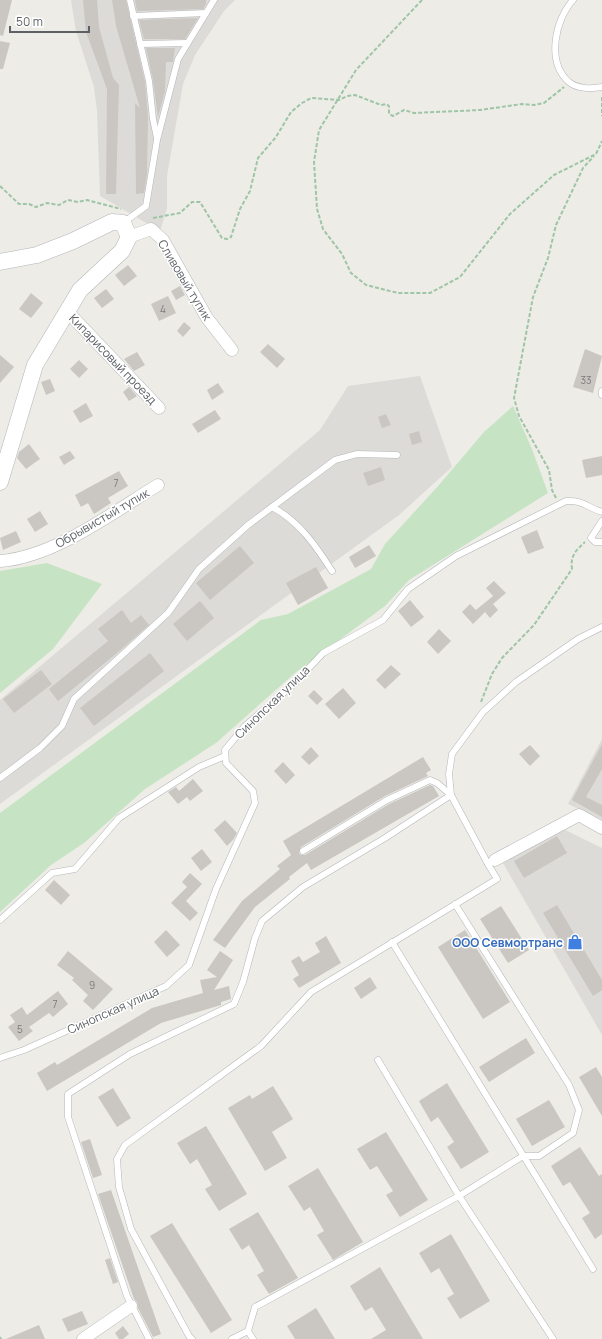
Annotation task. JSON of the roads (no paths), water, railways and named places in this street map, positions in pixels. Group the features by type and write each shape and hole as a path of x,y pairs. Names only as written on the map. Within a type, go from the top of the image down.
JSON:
{"main road":[{"path":"0,262 37,255 73,241 112,222 125,223 122,251 80,290 66,310 35,365 0,482"}],"street":[{"name":"Сливовый тупик","path":"125,223 151,229 163,240 207,318 232,350"},
{"name":"Кипарисовый проезд","path":"66,310 159,408"},
{"name":"Обрывистый тупик","path":"0,561 13,560 57,546 158,485"},
{"path":"492,862 579,815 602,828"},
{"path":"83,1339 131,1306"}],"lane":[{"path":"130,0 149,80 153,119 158,140"},
{"path":"125,223 146,206 158,140 178,59 214,0"},
{"path":"573,0 567,7 557,31 555,49 559,66 570,82 590,89 602,87"},
{"path":"133,16 206,13"},
{"path":"140,44 187,43"},
{"path":"602,391 602,396"},
{"path":"0,778 40,748 62,726 74,699 168,613 199,569 248,525 335,460 357,454 397,455"},
{"name":"Синопская улица","path":"0,1058 24,1050 166,986 189,965 216,889 255,803 253,791 226,763 225,750 244,726 294,684 323,653 383,620 408,589 456,556 566,501 578,500 592,509 602,512"},
{"path":"272,507 285,514 301,528 332,571"},
{"path":"602,521 591,538 595,542 602,542"},
{"path":"450,795 449,774 452,754 485,710 516,682 578,639 602,627"},
{"path":"0,920 52,873 76,869 119,818 199,767 225,756"},
{"path":"192,1339 131,1229 118,1187 117,1159 125,1145 261,1046 311,992 497,879 492,862 450,795 437,783 430,780 387,800 303,852"},
{"path":"149,1339 131,1306 68,1117 68,1094 130,1054 234,1004 243,982 255,938 262,921 303,887 385,838 450,795"},
{"path":"232,1339 248,1331 255,1307 459,1196 523,1156 539,1156 573,1133 579,1110 569,1085 455,904"},
{"path":"392,942 593,1268"},
{"path":"378,1060 459,1196 553,1339"},
{"path":"248,1331 253,1339"}],"place":[{"name":"ООО Севмортранс","path":"575,942"}]}
